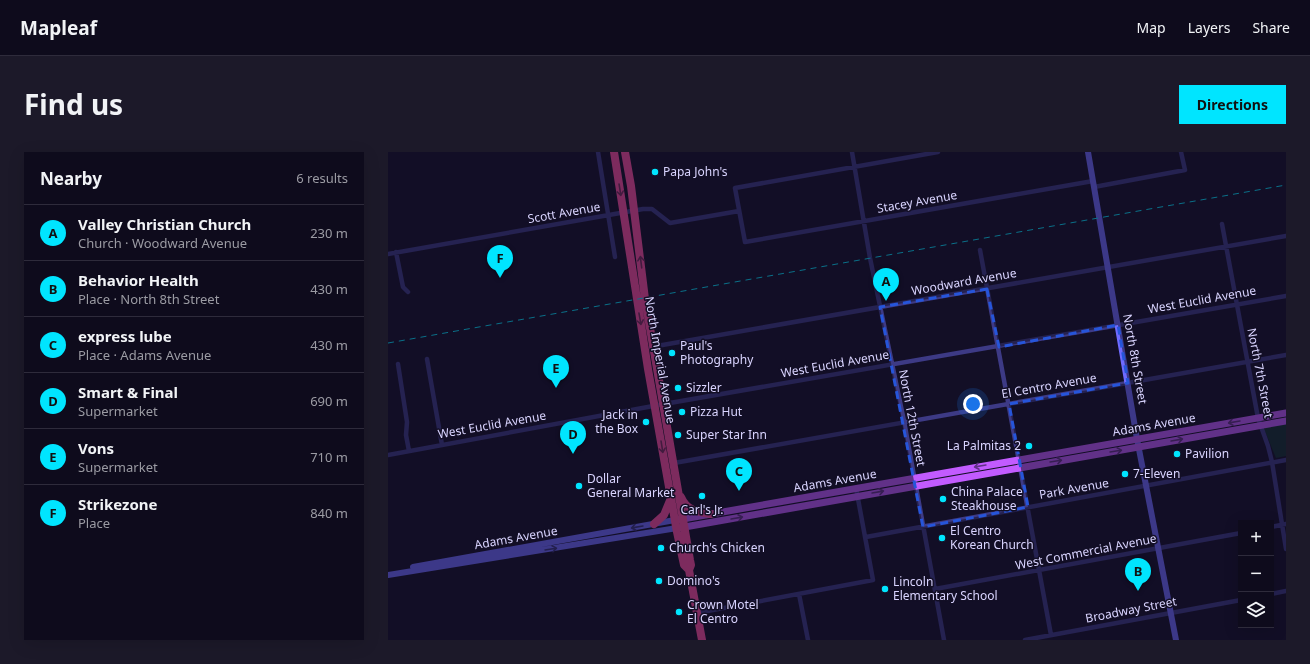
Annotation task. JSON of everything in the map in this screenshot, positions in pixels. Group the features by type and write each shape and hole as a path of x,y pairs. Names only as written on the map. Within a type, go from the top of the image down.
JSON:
{"highway":[{"name":"North Imperial Avenue","path":"614,152 659,405 672,497 691,565 688,570 702,640"},
{"name":"North Imperial Avenue","path":"625,152 645,298 649,347"},
{"name":"North Imperial Avenue","path":"659,405 674,463 677,480 680,524"},
{"path":"677,480 683,501 687,506 696,511 711,514"},
{"path":"654,524 664,515 672,497"}],"main road":[{"name":"North 8th Street","path":"1088,152 1137,439 1176,640"},
{"name":"Adams Avenue","path":"567,543 576,545 680,524 857,492 914,478 1139,447 1259,422 1286,413"},
{"name":"Adams Avenue","path":"388,575 567,543 609,532 654,524 680,524 711,514 857,492 915,485 1137,439 1259,422 1286,421"},
{"path":"576,545 578,542 583,540 604,536 609,532"},
{"name":"Adams Avenue","path":"388,572 446,564"}],"street":[{"path":"598,152 615,257"},
{"name":"North 12th Street","path":"852,152 880,307 904,421 944,640"},
{"path":"739,211 735,188 938,152"},
{"name":"Stacey Avenue","path":"739,211 745,242 864,221 1184,170 1181,152"},
{"name":"Scott Avenue","path":"388,254 634,210 652,209 670,223 739,211"},
{"name":"North 7th Street","path":"1222,224 1259,422 1272,462 1284,525 1286,549"},
{"name":"Woodward Avenue","path":"649,347 1286,236"},
{"path":"980,250 1051,635"},
{"path":"396,252 403,287 408,292"},
{"name":"West Euclid Avenue","path":"388,454 659,405 1286,296"},
{"name":"El Centro Avenue","path":"674,463 904,421 1286,355"},
{"path":"427,359 442,445"},
{"path":"398,364 407,422 406,435 409,451"},
{"name":"Park Avenue","path":"866,537 1286,460"},
{"path":"697,613 873,580 857,492"},
{"path":"1274,527 1284,525"},
{"name":"West Commercial Avenue","path":"935,589 1238,534"},
{"path":"1274,593 1286,591"},
{"path":"800,594 808,640"},
{"name":"Broadway Street","path":"1025,640 1238,601"}],"highlighted area":[{"path":"987,289 999,347 1118,325 1128,383 1009,404 1028,507 923,527 880,307"}],"green space":[{"path":"1286,424 1286,456 1276,458 1264,429 1267,427"}],"railway":[{"path":"388,343 1286,185"}],"place":[{"name":"Papa John's","path":"655,172"},
{"name":"Strikezone","path":"500,278"},
{"name":"Valley Christian Church","path":"886,301"},
{"name":"Paul's Photography","path":"672,353"},
{"name":"Vons","path":"556,388"},
{"name":"Sizzler","path":"678,388"},
{"name":"Pizza Hut","path":"682,412"},
{"name":"Jack in the Box","path":"646,422"},
{"name":"Super Star Inn","path":"678,435"},
{"name":"La Palmitas 2","path":"1029,446"},
{"name":"Smart & Final","path":"573,454"},
{"name":"Pavilion","path":"1177,454"},
{"name":"7-Eleven","path":"1125,474"},
{"name":"Dollar General Market","path":"579,486"},
{"name":"express lube","path":"739,491"},
{"name":"Carl's Jr.","path":"702,496"},
{"name":"China Palace Steakhouse","path":"943,499"},
{"name":"El Centro Korean Church","path":"942,538"},
{"name":"Church's Chicken","path":"661,548"},
{"name":"Domino's","path":"659,581"},
{"name":"Lincoln Elementary School","path":"885,589"},
{"name":"Behavior Health","path":"1138,591"},
{"name":"Crown Motel El Centro","path":"679,612"}]}
